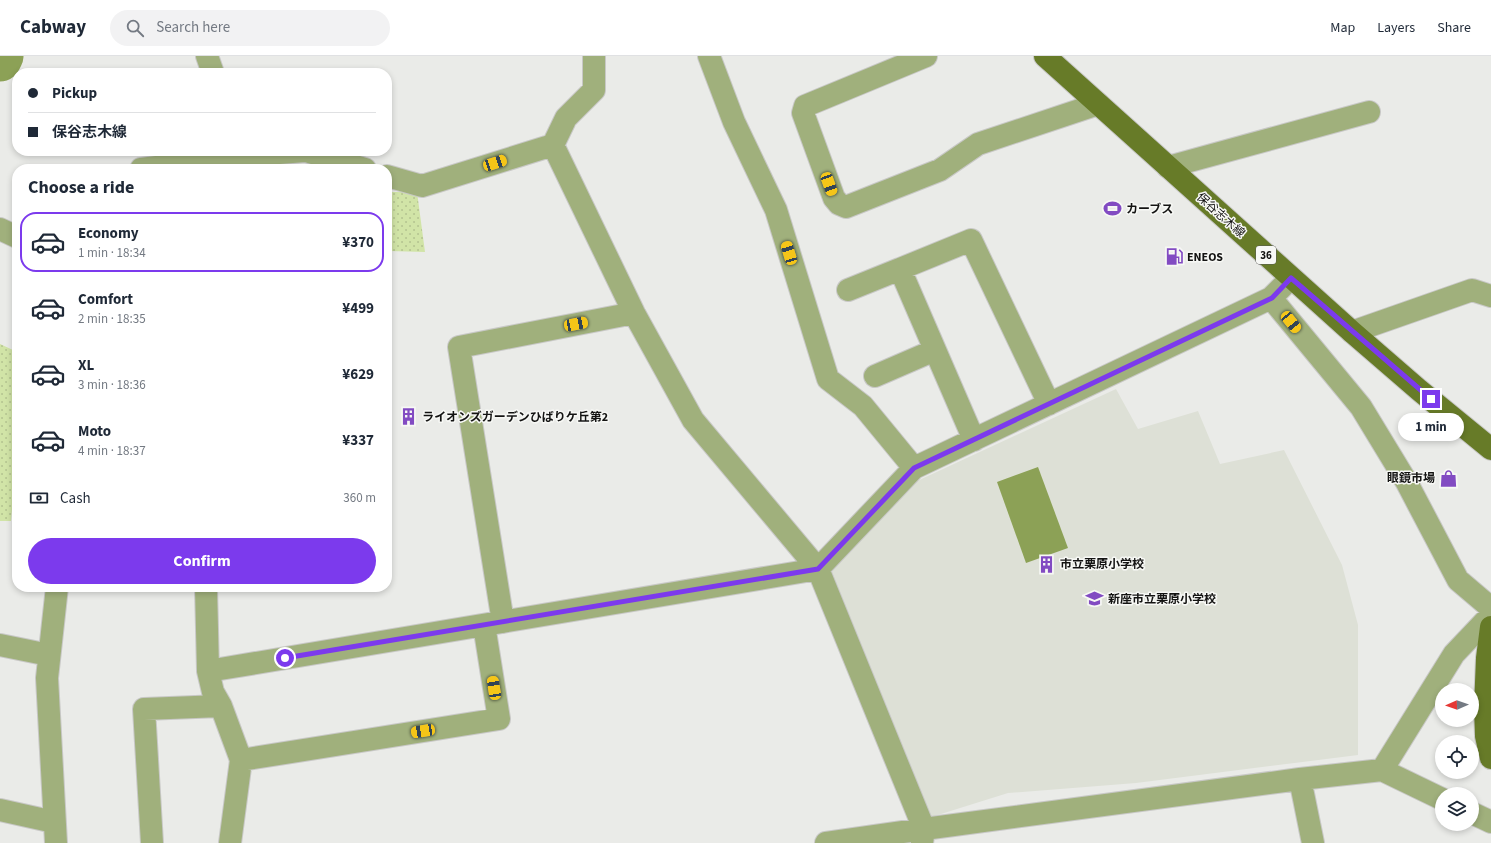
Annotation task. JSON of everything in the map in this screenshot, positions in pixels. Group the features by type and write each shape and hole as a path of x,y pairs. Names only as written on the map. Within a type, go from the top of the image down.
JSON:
{"main road":[{"name":"保谷志木線","path":"1045,56 1352,332 1419,390 1491,449"},
{"path":"1491,628 1487,658 1485,708 1486,736 1491,758"}],"street":[{"path":"207,56 211,68"},
{"path":"392,177 422,186 553,145 566,118 594,90 594,56"},
{"path":"709,56 734,122 776,210 828,379 863,406 914,468"},
{"path":"926,56 805,106 803,109 803,113 834,198 839,204 846,207 940,170 978,144 1098,104"},
{"path":"1168,167 1369,112"},
{"path":"553,145 634,313 693,420 818,569 923,836"},
{"path":"175,164 229,156"},
{"path":"322,156 348,164"},
{"path":"0,229 12,235"},
{"path":"848,290 971,240 1049,404"},
{"path":"900,269 974,440"},
{"path":"208,671 818,569 914,468 1272,298 1291,278"},
{"path":"1352,332 1472,290 1491,296"},
{"path":"1272,298 1361,407 1406,481 1458,580 1491,608"},
{"path":"241,760 499,719 493,624 459,347 634,313"},
{"path":"875,376 935,350"},
{"path":"0,810 55,833 47,678 56,592"},
{"path":"206,592 208,671 213,692 222,706 241,760 230,843"},
{"path":"1382,770 1454,654 1491,615"},
{"path":"0,645 49,655"},
{"path":"152,843 144,709 222,706"},
{"path":"826,843 923,836 1300,779 1382,770 1435,796"},
{"path":"1300,779 1313,843"},
{"path":"1479,816 1491,822"}],"shaded area":[{"path":"392,192 417,192 425,252 392,251"},
{"path":"0,344 12,350 12,508 11,521 0,521"},
{"name":"新座市立栗原小学校","path":"1116,389 1138,429 1198,411 1220,464 1284,450 1342,565 1358,625 1358,755 1136,783 1008,793 925,819 828,573 915,482"},
{"path":"1038,467 1068,548 1026,563 997,482"}],"waterway":[{"path":"0,60 2,56"}],"place":[{"name":"カーブス","path":"1113,209"},
{"name":"ENEOS","path":"1174,257"},
{"name":"ライオンズガーデンひばりケ丘第2","path":"409,417"},
{"name":"眼鏡市場","path":"1448,478"},
{"name":"市立栗原小学校","path":"1047,564"},
{"name":"新座市立栗原小学校","path":"1095,599"}],"route":[{"path":"285,658 818,569 914,468 1272,298 1291,278 1431,399"}]}
